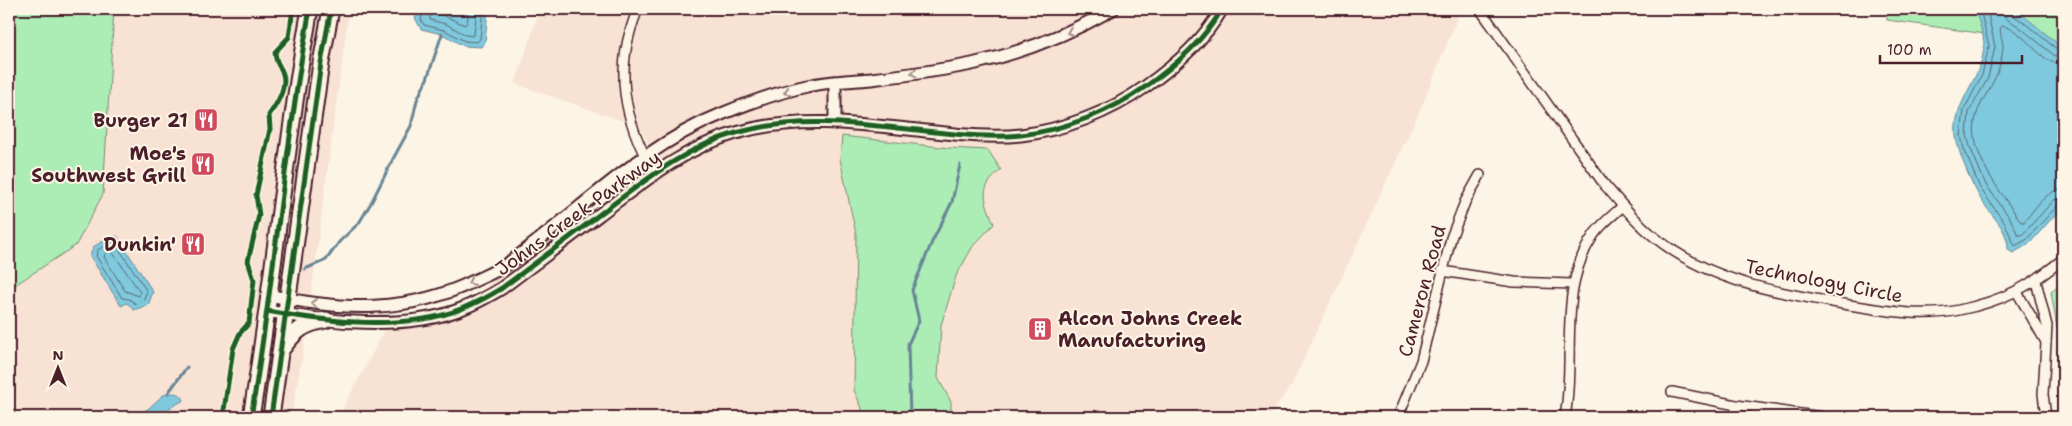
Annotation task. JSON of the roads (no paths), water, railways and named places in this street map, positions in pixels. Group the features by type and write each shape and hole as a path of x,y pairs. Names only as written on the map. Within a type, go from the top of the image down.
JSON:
{"highway":[{"path":"251,417 284,189 296,86 310,9"},
{"path":"271,417 286,299 297,237 330,9"},
{"path":"280,352 291,336 300,328 309,323 326,320"}],"street":[{"path":"638,9 626,46 624,88 632,127 654,174"},
{"name":"Johns Creek Parkway","path":"269,295 286,299 360,308 411,303 443,295 507,264 644,156 700,123 764,98 808,86 972,64 1023,50 1081,27 1113,9"},
{"name":"Johns Creek Parkway","path":"267,311 326,320 376,322 416,319 459,310 482,300 502,288 654,174 687,153 735,133 765,126 800,122 835,123 974,136 1020,135 1056,129 1116,106 1162,75 1185,55 1217,18 1222,9"},
{"name":"Technology Circle","path":"1480,9 1604,184 1623,206 1664,245 1704,269 1738,282 1775,292 1909,313 1959,310 1993,302 2017,292 2036,281 2063,260"},
{"path":"835,82 835,123"},
{"name":"Cameron Road","path":"1398,417 1421,361 1451,238 1465,202 1480,175"},
{"path":"1565,417 1570,365 1570,304 1576,269 1593,234 1623,206"},
{"path":"1442,271 1514,282 1573,284"},
{"path":"2036,281 2048,326 2043,394 2046,417"},
{"path":"2017,292 2046,342"},
{"path":"2034,320 2045,316"},
{"path":"1672,392 1736,405 1823,417"},
{"path":"1736,405 1736,417"}],"water":[{"path":"421,9 488,9 485,42 481,47 464,46 442,34 421,29 415,18"},
{"path":"1975,9 2011,9 2024,16 2063,48 2063,206 2029,244 2013,253 2008,250 2003,230 1974,187 1957,144 1956,124 1958,113 1978,70 1984,46"},
{"path":"117,236 153,292 148,305 134,310 127,303 121,306 90,256 93,247 110,237"},
{"path":"168,393 175,393 184,400 153,417 132,417 148,409"}],"waterway":[{"path":"305,269 326,260 340,241 359,223 371,203 411,126 417,100 427,79 442,34"},
{"path":"910,417 908,344 919,321 912,290 932,242 952,202 960,165"},
{"path":"168,393 187,367"}],"place":[{"name":"Burger 21","path":"206,120"},
{"name":"Moe's Southwest Grill","path":"203,164"},
{"name":"Dunkin'","path":"193,244"},
{"name":"Alcon Johns Creek Manufacturing","path":"1040,329"}]}
